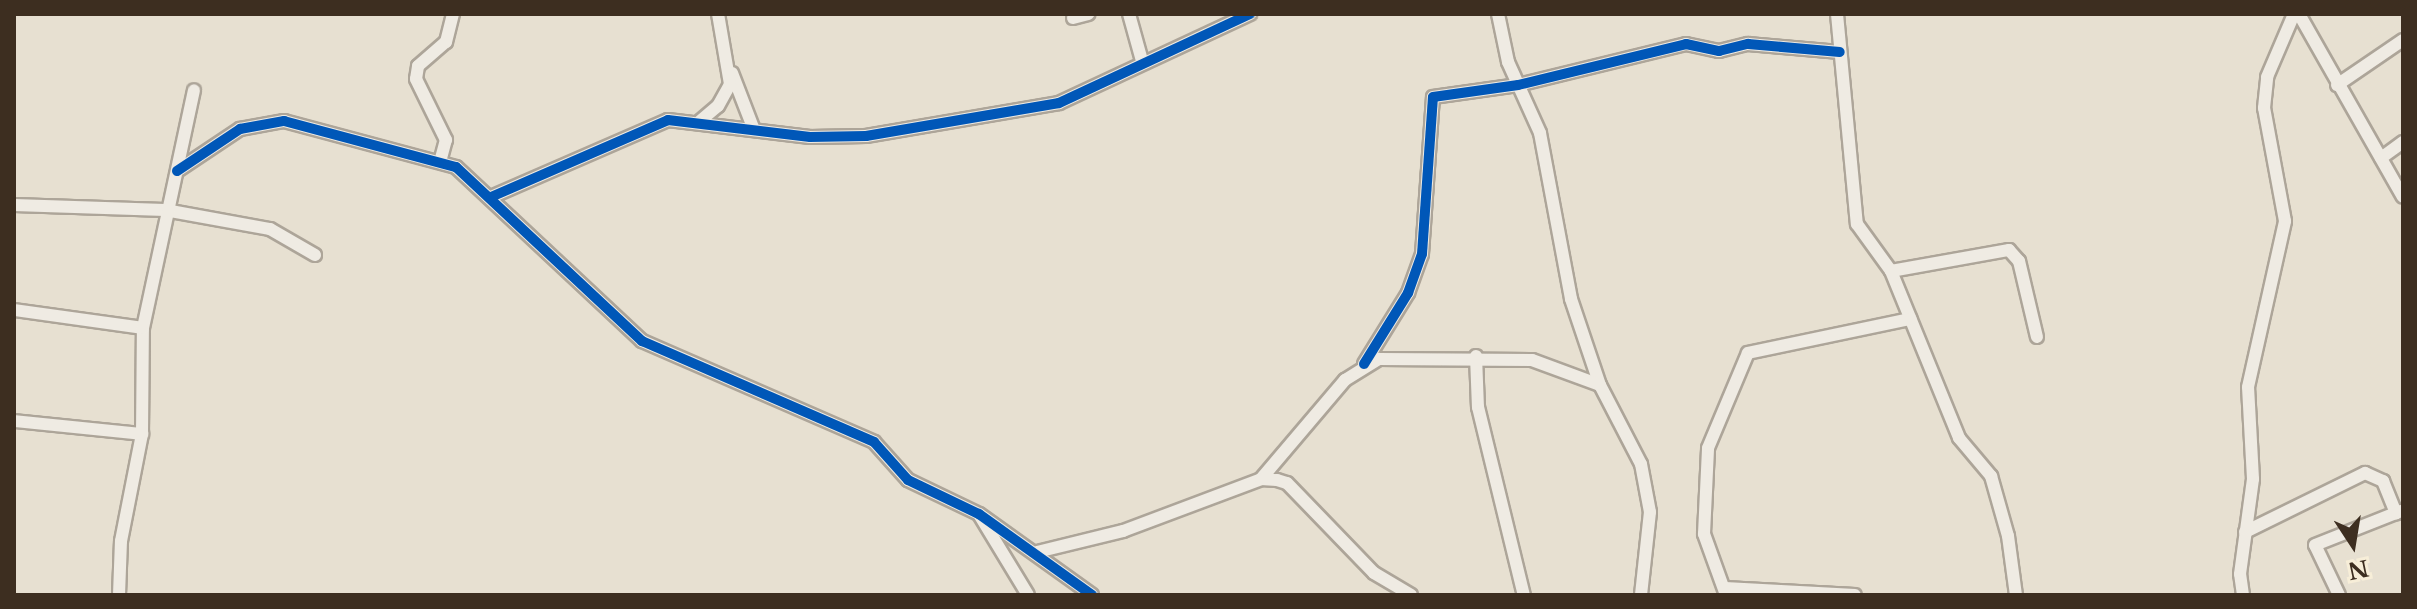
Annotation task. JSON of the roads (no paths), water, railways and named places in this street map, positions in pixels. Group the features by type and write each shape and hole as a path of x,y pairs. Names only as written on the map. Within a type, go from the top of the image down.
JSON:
{"street":[{"path":"440,162 446,140 416,79 418,66 446,42 453,14"},
{"path":"718,14 732,72 754,130"},
{"path":"1073,18 1088,14"},
{"path":"1129,14 1142,61"},
{"path":"491,197 650,123 700,121 754,130 866,136 1059,103 1142,61 1250,14"},
{"path":"1498,14 1518,85 1540,133 1571,299 1600,385 1641,464 1650,512 1641,595"},
{"path":"1837,14 1857,224 1891,271 1959,438 1991,476 2008,536 2016,595"},
{"path":"2296,14 2403,197"},
{"path":"2243,595 2245,532 2253,479 2248,387 2285,221 2264,108 2267,77 2296,14"},
{"path":"2337,85 2403,40"},
{"path":"1037,552 1123,531 1261,479 1364,364 1408,293 1422,254 1433,97 1518,85 1686,44 1719,51 1748,44 1840,52"},
{"path":"700,121 718,106 732,72"},
{"path":"119,595 121,541 142,434 143,328 165,210 177,171 194,90"},
{"path":"177,171 240,129 284,121 456,167 491,197 538,250 601,297 642,341 874,442 921,489 979,514 1037,552 1092,595"},
{"path":"2381,158 2403,142"},
{"path":"14,205 165,210 270,229 315,255"},
{"path":"1891,271 2009,250 2019,261 2037,337"},
{"path":"14,310 143,328"},
{"path":"1855,595 1726,591 1704,534 1708,448 1748,353 1910,319"},
{"path":"1364,364 1392,357 1476,356 1532,360 1600,385"},
{"path":"1476,356 1478,407 1524,595"},
{"path":"14,421 142,434"},
{"path":"2245,532 2365,473 2383,481 2399,511 2315,545 2339,595"},
{"path":"1261,479 1287,483 1353,555 1411,595"},
{"path":"979,514 1028,595"}]}
